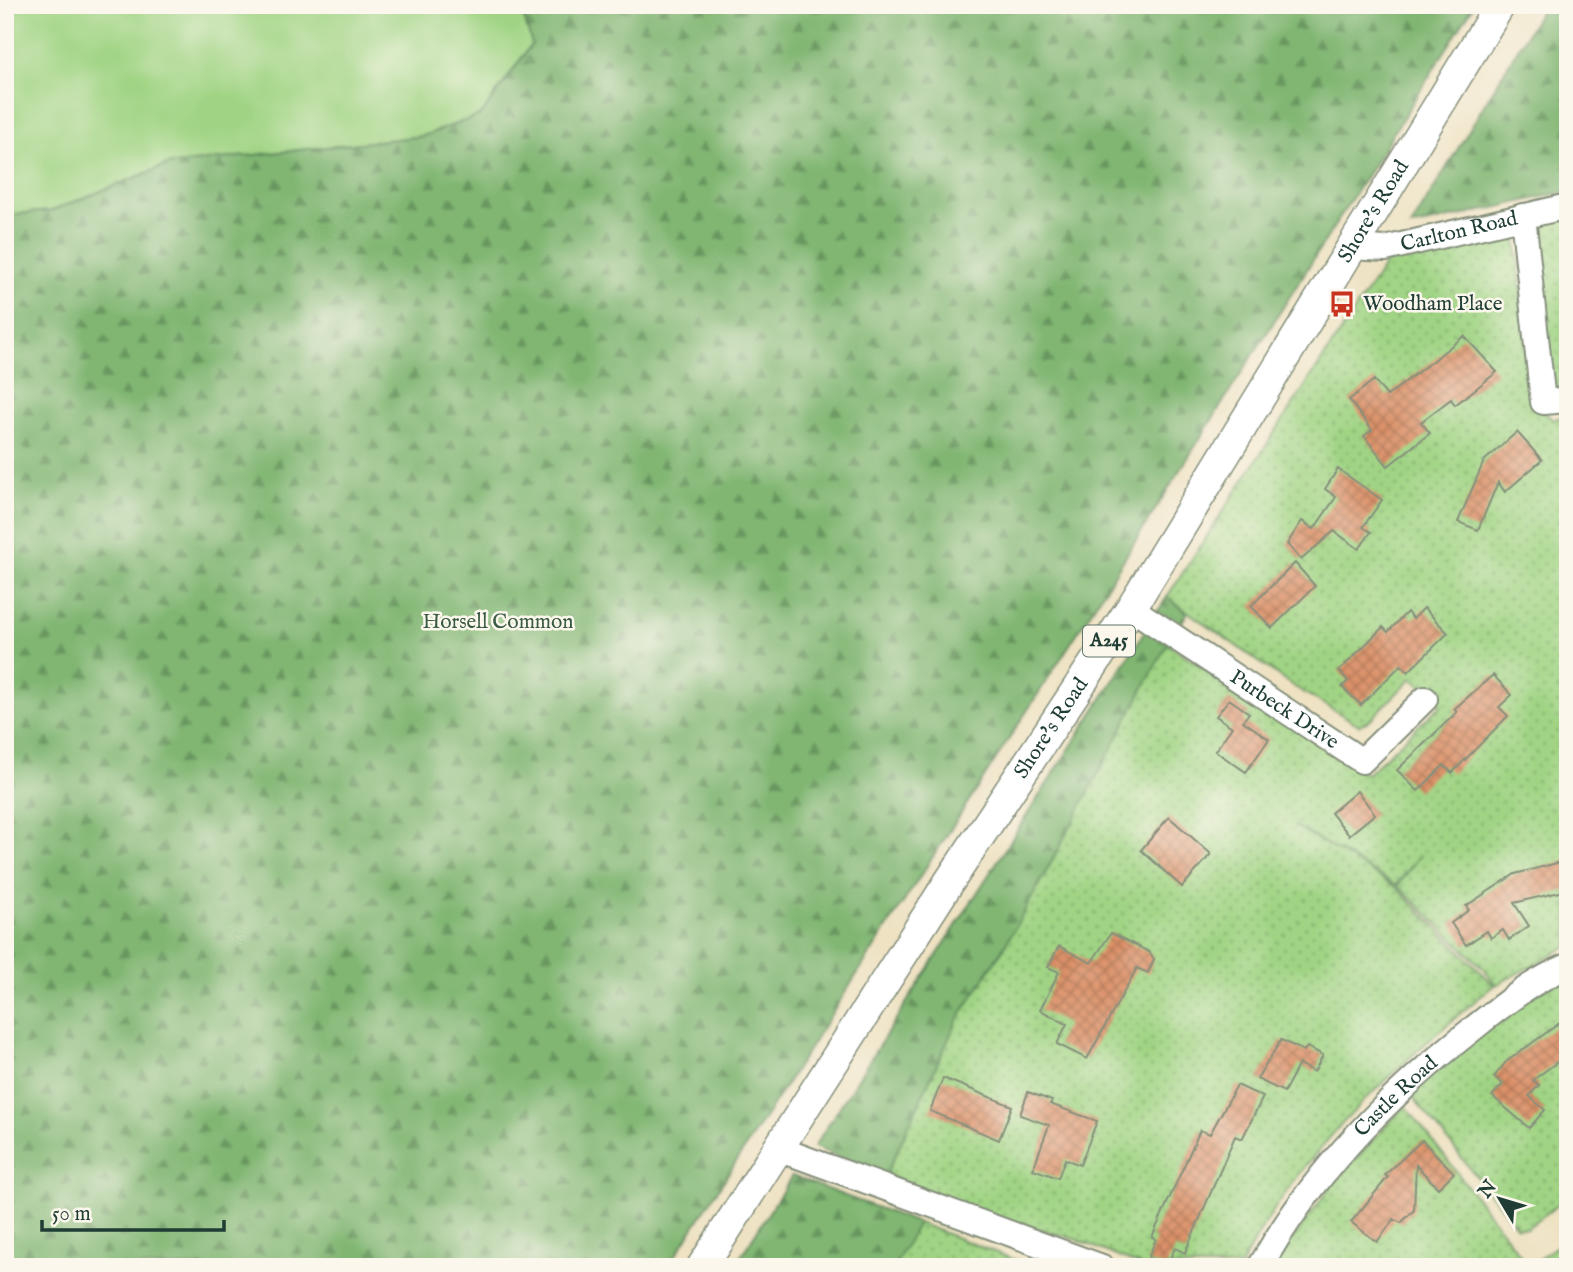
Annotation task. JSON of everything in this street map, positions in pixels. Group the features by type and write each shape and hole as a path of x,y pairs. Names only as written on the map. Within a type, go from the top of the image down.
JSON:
{"main road":[{"name":"Shore's Road","path":"702,1267 951,879 1131,608 1500,5"}],"street":[{"name":"Carlton Road","path":"1351,247 1385,249 1568,206"},
{"path":"1523,216 1543,402 1568,400"},
{"name":"Purbeck Drive","path":"1131,608 1362,761 1425,699"},
{"name":"Castle Road","path":"1259,1267 1324,1175 1387,1101 1524,988 1568,966"},
{"path":"779,1149 1102,1267"}],"green space":[{"path":"5,5 520,5 532,43 481,115 423,136 167,165 51,211 5,215"},
{"name":"Horsell Common","path":"520,5 1474,5 1076,635 668,1267 5,1267 5,215 51,211 167,165 423,136 481,115 532,44"},
{"path":"1544,5 1568,5 1568,191 1411,227"},
{"path":"1568,217 1568,392 1548,384 1532,224"},
{"path":"1515,227 1531,400 1553,420 1568,414 1568,946 1496,985 1485,970 1398,886 1420,855 1396,885 1294,825 1396,887 1494,985 1420,1048 1352,1113 1321,1147 1265,1224 1240,1267 1143,1267 1078,1240 978,1212 886,1175 957,1021 1002,951 1043,878 1167,644 1367,774 1441,705 1412,678 1369,721 1359,725 1293,686 1167,597 1391,255"},
{"path":"1167,597 1187,613 1016,927 957,1021 886,1175 814,1147"},
{"path":"1568,974 1568,1216 1559,1204 1527,1228 1517,1227 1408,1091 1497,1018"},
{"path":"1405,1105 1529,1266 1568,1238 1568,1267 1273,1267 1332,1185"},
{"path":"792,1176 918,1223 894,1267 734,1267"},
{"path":"918,1223 1034,1267 894,1267"}],"building":[{"path":"1464,336 1497,372 1455,405 1451,399 1421,422 1430,433 1388,466 1364,436 1372,430 1349,400 1374,380 1387,396"},
{"path":"1517,432 1542,460 1505,492 1498,482 1478,530 1458,522 1484,461"},
{"path":"1338,469 1382,500 1363,527 1371,532 1359,549 1334,531 1301,560 1287,544 1302,521 1314,529 1336,497 1325,489"},
{"path":"1295,563 1315,586 1272,628 1251,606"},
{"path":"1424,608 1448,633 1408,672 1401,665 1361,705 1342,687 1348,681 1339,671 1383,627 1388,632 1407,612 1413,619"},
{"path":"1493,675 1512,695 1499,707 1508,716 1452,773 1444,765 1418,791 1397,770 1457,712 1454,709"},
{"path":"1229,699 1249,713 1243,721 1269,739 1246,772 1215,751 1232,727 1216,716"},
{"path":"1357,791 1375,814 1349,835 1331,813"},
{"path":"1169,817 1211,854 1182,887 1141,850"},
{"path":"1568,860 1568,890 1514,903 1529,926 1509,940 1503,930 1491,938 1487,931 1466,945 1451,923 1469,910 1466,906 1515,874"},
{"path":"1111,933 1149,952 1154,959 1148,973 1137,968 1087,1059 1057,1044 1067,1024 1040,1010 1059,972 1048,967 1059,946 1091,963"},
{"path":"1568,1017 1568,1054 1533,1080 1539,1085 1529,1096 1545,1110 1529,1128 1492,1096 1503,1084 1494,1077 1506,1062"},
{"path":"1281,1040 1304,1051 1307,1047 1323,1055 1314,1072 1299,1064 1284,1092 1257,1079"},
{"path":"943,1078 1012,1106 999,1140 930,1111"},
{"path":"1237,1085 1263,1097 1242,1139 1235,1136 1185,1253 1175,1248 1166,1267 1147,1261 1156,1239 1152,1237 1200,1130 1210,1134"},
{"path":"1028,1092 1052,1101 1050,1104 1097,1121 1080,1165 1065,1159 1058,1178 1033,1169 1049,1125 1020,1115"},
{"path":"1422,1140 1454,1173 1438,1188 1416,1165 1414,1210 1401,1223 1394,1219 1377,1242 1351,1222 1388,1177 1385,1175"}],"place":[{"name":"Woodham Place","path":"1342,304"}]}
